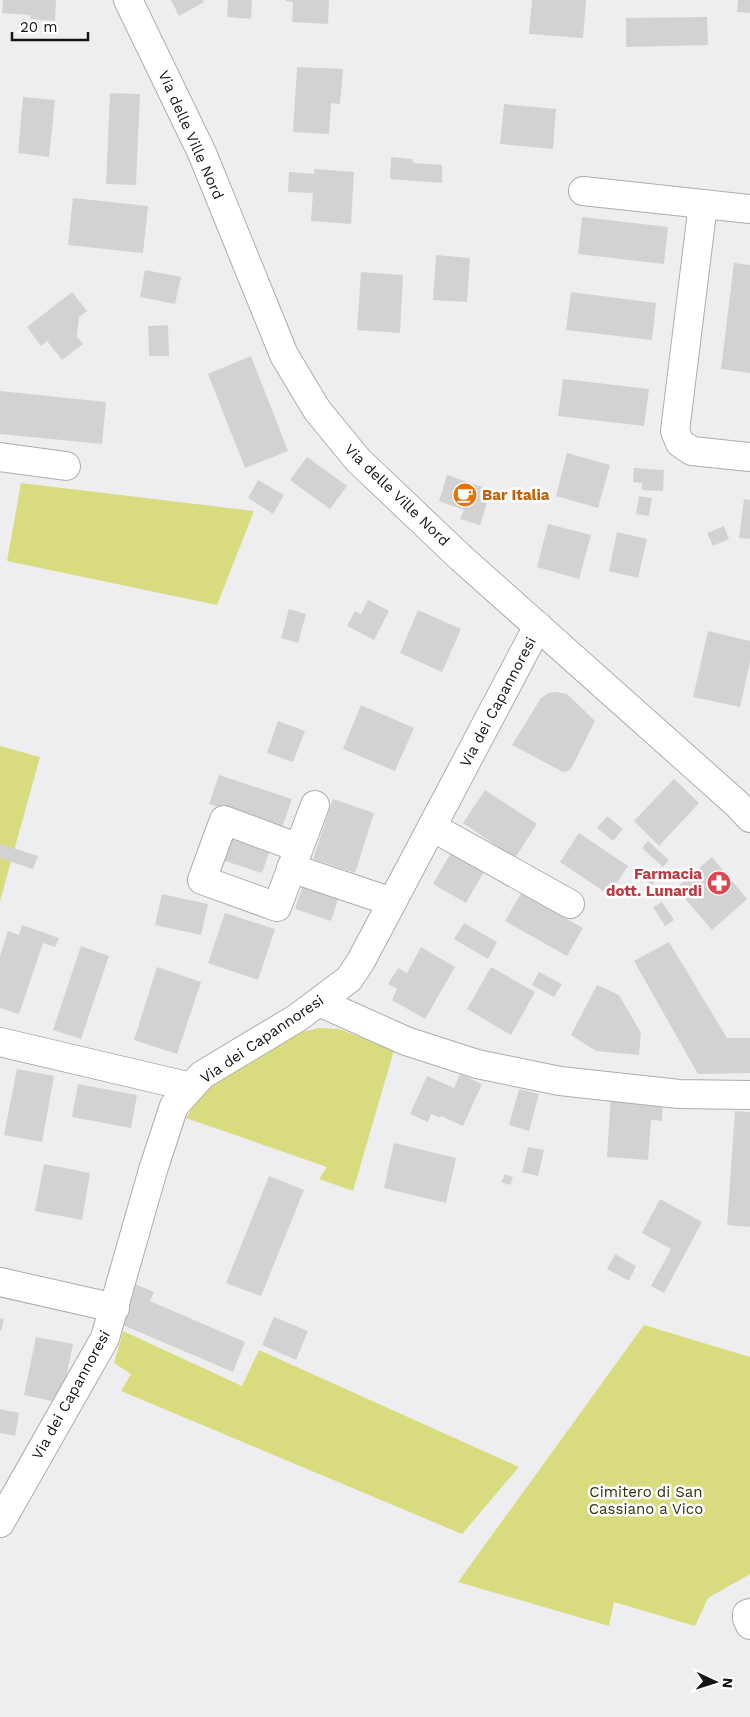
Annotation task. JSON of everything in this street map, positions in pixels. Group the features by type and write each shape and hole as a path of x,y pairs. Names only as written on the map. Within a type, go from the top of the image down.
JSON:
{"street":[{"name":"Via delle Ville Nord","path":"128,0 202,153 284,355 317,410 358,460 460,557 750,818"},
{"path":"582,190 750,209"},
{"path":"703,204 675,431 680,443 692,451 750,457"},
{"path":"0,457 66,466"},
{"name":"Via dei Capannoresi","path":"0,1523 105,1338 153,1170 174,1106 202,1075 297,1018 349,979 362,961 538,626"},
{"path":"315,805 295,858 392,902"},
{"path":"432,827 570,904"},
{"path":"319,1002 406,1040 483,1065 560,1081 679,1094 750,1095"},
{"path":"0,1042 191,1087"},
{"path":"0,1282 115,1308"},
{"path":"750,1613 747,1614 747,1619 750,1625"}],"green space":[{"path":"21,483 254,511 217,605 7,561"},
{"path":"0,746 40,757 0,901"},
{"path":"319,1028 339,1029 394,1050 353,1191 319,1179 327,1167 186,1118 212,1081 298,1033"},
{"name":"Cimitero di San Cassiano a Vico","path":"644,1325 750,1357 750,1574 708,1598 695,1626 614,1602 609,1626 458,1582"},
{"path":"123,1331 242,1386 259,1350 519,1467 462,1534 121,1391 131,1374 114,1363"}],"building":[{"path":"3,0 56,0 55,21 30,19 31,15 2,13"},
{"path":"171,0 203,0 204,2 179,16"},
{"path":"228,0 252,0 251,19 227,17"},
{"path":"286,0 329,0 328,24 292,22 293,2"},
{"path":"532,0 586,0 583,38 529,34"},
{"path":"738,0 750,0 750,13 737,12"},
{"path":"707,17 708,45 626,47 626,18"},
{"path":"297,67 343,69 340,104 331,103 329,134 293,132"},
{"path":"110,93 140,94 136,185 106,184"},
{"path":"23,97 55,100 49,157 18,153"},
{"path":"504,104 556,109 553,149 500,144"},
{"path":"391,157 413,159 413,163 442,165 442,183 390,179"},
{"path":"314,169 354,172 351,224 311,221 313,193 288,192 289,172 314,174"},
{"path":"73,198 148,206 143,253 68,245"},
{"path":"582,217 668,227 664,264 578,254"},
{"path":"436,255 470,258 467,302 433,300"},
{"path":"734,263 750,265 750,373 721,369"},
{"path":"145,270 181,277 175,304 140,297"},
{"path":"361,272 403,275 400,333 357,330"},
{"path":"72,292 87,311 79,317 77,337 83,344 62,360 47,341 41,346 27,327"},
{"path":"571,292 656,303 652,340 566,330"},
{"path":"168,325 169,356 149,356 148,326"},
{"path":"251,356 288,451 245,468 208,374"},
{"path":"563,379 649,389 644,426 558,416"},
{"path":"0,391 106,402 102,444 0,434"},
{"path":"567,453 610,465 598,508 556,496"},
{"path":"307,457 347,486 330,509 290,480"},
{"path":"634,468 664,470 663,491 642,490 642,483 633,482"},
{"name":"Bar Italia","path":"447,475 491,490 480,525 460,519 464,510 439,501"},
{"path":"258,480 284,495 273,514 248,498"},
{"path":"639,496 652,498 649,516 636,514"},
{"path":"744,499 750,500 750,539 739,538"},
{"path":"548,524 591,535 579,579 537,567"},
{"path":"724,526 729,539 713,546 707,533"},
{"path":"617,532 647,539 638,578 609,571"},
{"path":"368,600 389,611 374,640 347,626 355,611 361,614"},
{"path":"289,609 306,614 298,643 281,638"},
{"path":"418,610 461,629 442,672 400,653"},
{"path":"708,631 750,641 750,662 740,707 693,697"},
{"path":"549,693 567,694 595,721 572,767 568,771 563,772 512,745 541,698"},
{"path":"361,705 414,728 395,771 343,749"},
{"path":"278,721 305,731 293,762 267,753"},
{"path":"219,775 292,799 282,828 209,804"},
{"path":"674,779 699,803 659,846 634,821"},
{"path":"485,790 537,824 515,858 463,823"},
{"path":"333,799 374,813 355,873 313,859"},
{"path":"607,816 623,829 613,841 597,828"},
{"path":"231,824 274,839 262,873 219,859"},
{"path":"579,833 628,866 609,895 560,862"},
{"path":"648,841 669,860 663,867 642,848"},
{"path":"0,844 38,856 33,869 0,858"},
{"path":"452,851 485,870 466,903 433,884"},
{"path":"712,857 747,899 712,930 676,888"},
{"path":"651,868 660,874 653,885 644,880"},
{"path":"308,869 344,881 331,921 295,909"},
{"path":"521,893 583,928 567,956 505,921"},
{"path":"162,894 208,904 201,935 155,925"},
{"path":"662,902 674,920 665,926 653,907"},
{"path":"225,913 275,929 258,980 208,963"},
{"path":"464,923 497,942 488,959 454,939"},
{"path":"22,925 59,938 55,947 43,943 19,1014 0,1008 0,956 8,931 19,935"},
{"path":"669,942 727,1038 750,1038 750,1073 698,1074 634,961"},
{"path":"81,946 109,956 81,1039 53,1030"},
{"path":"421,947 455,967 425,1019 392,1000 397,989 388,984 398,968 407,973"},
{"path":"157,967 201,982 177,1054 134,1040"},
{"path":"491,967 535,992 511,1035 467,1009"},
{"path":"539,972 562,984 554,997 532,985"},
{"path":"597,985 619,995 641,1033 639,1055 596,1051 571,1035"},
{"path":"17,1069 54,1076 42,1142 4,1135"},
{"path":"460,1074 482,1084 463,1126 441,1116 440,1118 431,1114 428,1122 410,1114 427,1076 454,1088"},
{"path":"78,1084 137,1095 131,1128 72,1117"},
{"path":"519,1089 539,1094 529,1131 509,1125"},
{"path":"611,1094 663,1098 662,1121 651,1120 648,1160 607,1157"},
{"path":"735,1111 750,1112 750,1227 727,1225"},
{"path":"394,1143 456,1158 446,1203 384,1188"},
{"path":"528,1147 544,1150 538,1176 522,1172"},
{"path":"44,1164 90,1173 82,1220 35,1211"},
{"path":"505,1174 513,1177 510,1185 501,1182"},
{"path":"269,1176 304,1190 261,1296 226,1283"},
{"path":"660,1199 702,1222 664,1293 651,1286 671,1249 642,1233"},
{"path":"615,1254 636,1266 629,1281 607,1269"},
{"path":"135,1284 154,1292 150,1301 245,1342 233,1372 118,1323"},
{"path":"274,1317 308,1331 296,1360 262,1345"},
{"path":"0,1318 4,1319 1,1331 0,1330"},
{"path":"36,1337 73,1344 61,1403 24,1395"},
{"path":"0,1409 19,1413 15,1436 0,1433"}],"place":[{"name":"Bar Italia","path":"465,495"},
{"name":"Farmacia dott. Lunardi","path":"719,883"}]}
